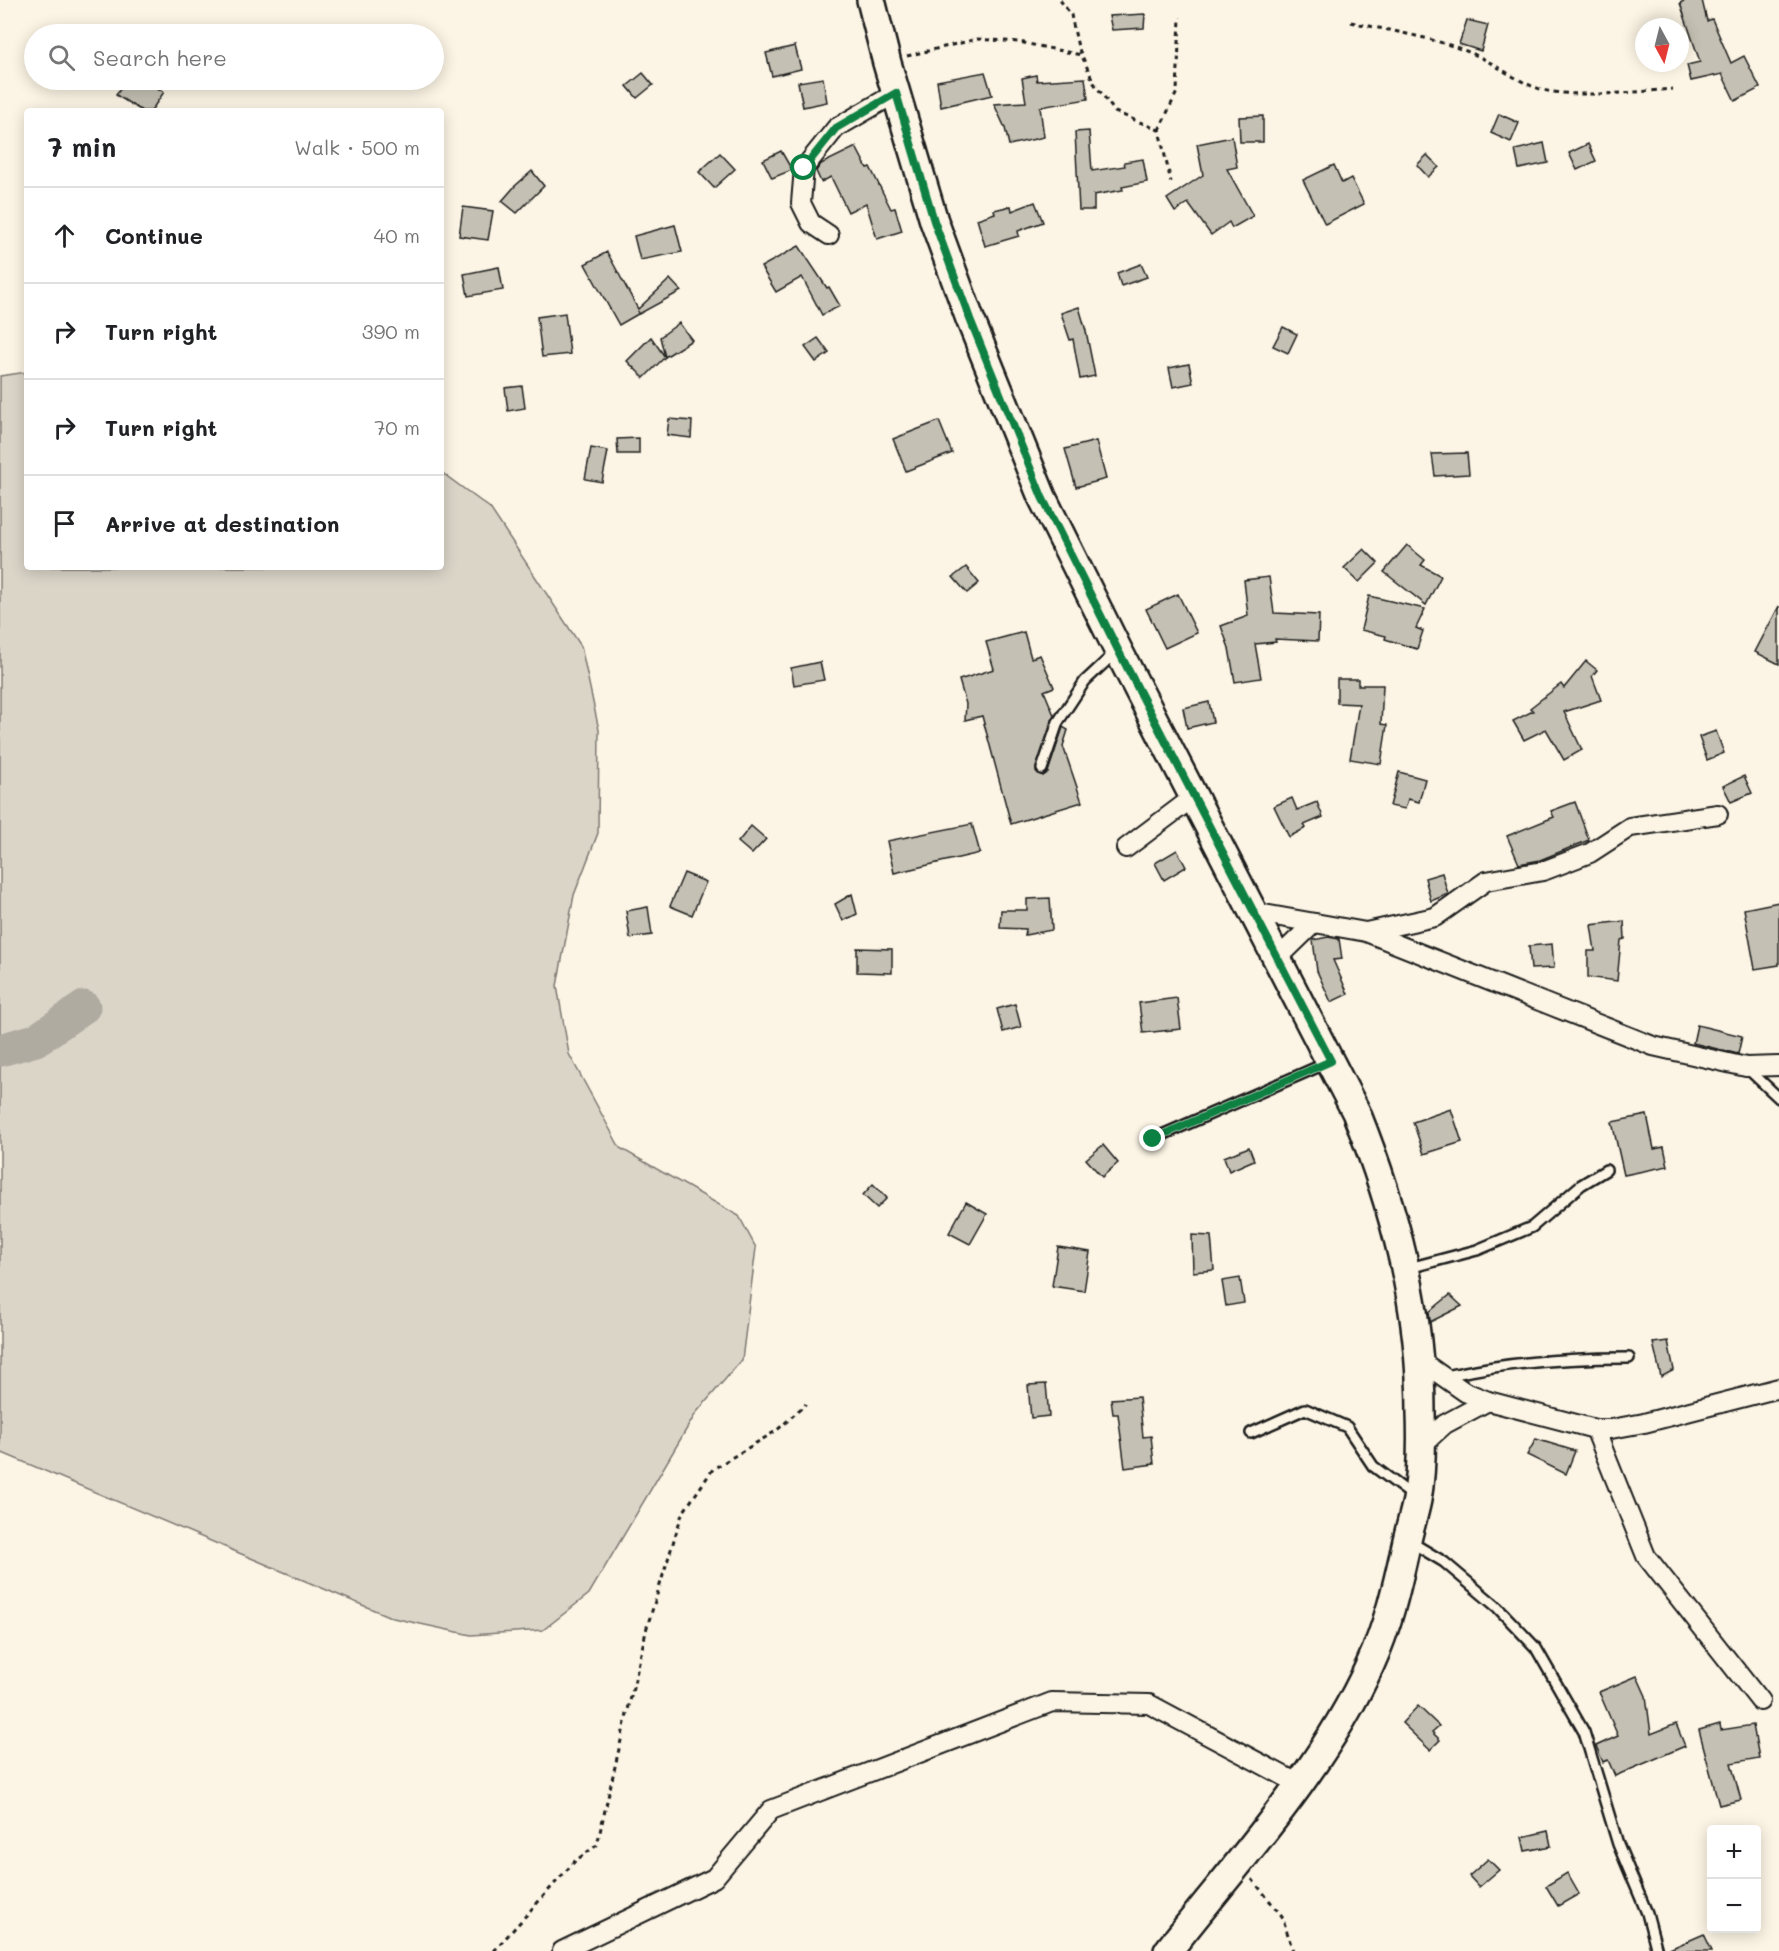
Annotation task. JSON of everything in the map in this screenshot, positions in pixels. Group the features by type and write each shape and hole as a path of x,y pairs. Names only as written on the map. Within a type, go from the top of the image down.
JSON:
{"main road":[{"path":"871,0 887,63 934,221 970,319 1042,497 1118,650 1356,1112 1381,1174 1406,1269 1421,1361 1422,1445 1417,1500 1394,1604 1370,1665 1340,1722 1299,1784 1168,1951"}],"street":[{"path":"829,235 811,223 801,203 804,168 836,128 896,93"},
{"path":"1126,848 1194,796"},
{"path":"1366,932 1435,917 1486,881 1543,871 1590,853 1630,827 1719,814"},
{"path":"1252,912 1366,932 1653,1046 1746,1067 1779,1066"},
{"path":"1277,959 1314,924"},
{"path":"1421,1361 1465,1392 1488,1401 1595,1429 1611,1429 1644,1423 1779,1388"},
{"path":"1422,1445 1445,1424 1488,1401"},
{"path":"1595,1429 1646,1556 1760,1701"},
{"path":"562,1951 714,1878 771,1810 1052,1702 1149,1704 1299,1784"}],"lane":[{"path":"1042,769 1058,722 1085,681 1118,650"},
{"path":"1153,1139 1331,1061"},
{"path":"1746,1067 1779,1098"},
{"path":"1406,1269 1477,1250 1532,1227 1581,1185 1606,1170"},
{"path":"1443,1377 1485,1367 1578,1358 1629,1358"},
{"path":"1251,1432 1305,1409 1347,1427 1373,1466 1417,1500"},
{"path":"1407,1539 1444,1562 1496,1606 1536,1648 1584,1732 1618,1844 1647,1913 1657,1951"}],"path":[{"path":"1060,0 1071,15 1081,55 1094,83 1115,112 1159,130"},
{"path":"1171,182 1159,130 1177,92 1180,16"},
{"path":"1351,22 1444,44 1472,54 1508,75 1551,92 1606,94 1672,89"},
{"path":"887,63 977,39 1019,42 1081,55"},
{"path":"494,1951 575,1861 597,1845 647,1628 682,1514 712,1469 776,1431 806,1404"},
{"path":"1239,1861 1282,1916 1293,1951"}],"shaded area":[{"path":"24,372 24,570 444,570 444,474 490,508 581,646 599,730 598,833 574,895 557,986 569,1054 620,1148 739,1216 756,1248 742,1360 696,1413 589,1594 543,1630 471,1635 393,1618 0,1452 0,376"}],"building":[{"path":"1686,0 1702,0 1707,21 1712,19 1731,63 1744,56 1760,88 1735,101 1722,74 1691,81 1689,65 1700,62 1689,30 1689,18 1685,18 1680,3"},
{"path":"1145,14 1144,28 1112,30 1109,16"},
{"path":"1467,20 1488,25 1481,51 1459,44"},
{"path":"795,46 801,69 772,76 766,53"},
{"path":"985,72 992,95 941,107 937,81"},
{"path":"643,73 653,85 637,98 627,86"},
{"path":"1036,75 1037,81 1085,78 1088,99 1040,107 1044,137 1009,145 1005,128 994,104 1026,102 1022,78"},
{"path":"823,78 827,102 803,107 798,82"},
{"path":"119,90 161,90 164,92 153,108 137,108 116,95"},
{"path":"1499,114 1519,123 1511,142 1491,133"},
{"path":"1263,116 1263,142 1240,142 1239,117"},
{"path":"1089,131 1092,171 1125,166 1124,162 1143,159 1147,182 1122,187 1123,190 1094,195 1094,210 1079,210 1075,132"},
{"path":"1232,137 1237,167 1227,169 1253,216 1232,228 1229,222 1211,235 1188,203 1175,212 1167,199 1203,175 1197,144"},
{"path":"1544,143 1548,163 1519,169 1515,150"},
{"path":"1588,144 1596,161 1577,170 1569,153"},
{"path":"856,147 867,168 870,167 891,209 895,208 902,231 877,239 866,203 848,212 831,177 821,182 816,171 821,164"},
{"path":"781,151 792,170 772,178 763,160"},
{"path":"720,153 735,169 714,188 699,172"},
{"path":"1427,155 1439,167 1428,177 1417,165"},
{"path":"1334,165 1342,183 1351,178 1364,204 1325,224 1303,180"},
{"path":"532,171 544,186 517,213 502,201"},
{"path":"1035,202 1043,222 1018,231 1019,236 985,246 977,219 995,213 994,210 1011,206 1012,211"},
{"path":"463,207 493,211 488,240 459,236"},
{"path":"675,225 682,252 640,260 634,236"},
{"path":"799,246 840,306 822,315 802,277 776,292 761,267"},
{"path":"607,252 638,309 670,279 681,291 639,314 638,311 638,314 619,325 585,264"},
{"path":"1141,264 1147,277 1121,286 1117,273"},
{"path":"499,267 503,290 468,296 464,274"},
{"path":"1079,307 1095,376 1080,379 1073,339 1070,340 1061,313"},
{"path":"565,313 570,354 542,357 537,317"},
{"path":"679,323 692,340 665,357 660,337"},
{"path":"1283,327 1297,334 1288,353 1273,346"},
{"path":"651,337 665,357 644,378 627,361"},
{"path":"818,338 829,353 816,362 805,347"},
{"path":"1189,364 1193,383 1173,387 1169,368"},
{"path":"522,386 525,408 508,411 505,388"},
{"path":"669,419 692,421 691,438 667,435"},
{"path":"939,421 952,453 906,471 893,439"},
{"path":"639,438 639,454 618,454 617,439"},
{"path":"1096,441 1106,479 1076,487 1065,449"},
{"path":"591,448 608,451 602,482 585,479"},
{"path":"1467,453 1469,474 1435,476 1432,454"},
{"path":"1407,545 1425,560 1421,565 1441,576 1426,605 1384,572"},
{"path":"1364,549 1378,563 1359,582 1344,568"},
{"path":"966,567 979,583 967,593 953,577"},
{"path":"1269,577 1274,613 1319,615 1318,641 1275,639 1276,642 1255,644 1261,678 1235,682 1229,648 1221,626 1248,616 1244,580"},
{"path":"1178,594 1197,633 1165,648 1146,609"},
{"path":"1369,596 1425,609 1416,628 1423,631 1417,649 1385,639 1386,636 1361,630"},
{"path":"1779,606 1779,664 1755,652"},
{"path":"1024,632 1031,658 1040,655 1054,687 1044,691 1054,715 1036,771 1043,776 1048,772 1063,727 1068,730 1063,746 1082,802 1011,824 982,716 965,720 966,704 959,680 994,669 986,642"},
{"path":"1586,661 1597,670 1592,676 1601,700 1564,712 1582,750 1564,760 1546,729 1524,740 1513,721 1533,711 1530,708 1561,684 1564,688"},
{"path":"820,662 824,680 794,685 791,668"},
{"path":"1337,679 1358,679 1358,685 1383,685 1381,724 1387,725 1381,764 1350,759 1359,704 1337,703"},
{"path":"1209,702 1213,722 1187,728 1183,708"},
{"path":"1716,731 1724,753 1707,760 1699,737"},
{"path":"1399,772 1425,779 1419,802 1408,799 1405,809 1390,806"},
{"path":"1744,776 1752,793 1731,802 1723,786"},
{"path":"1292,798 1297,810 1317,802 1323,817 1304,825 1306,828 1289,837 1274,806"},
{"path":"1575,802 1589,840 1540,860 1519,864 1507,836 1554,817 1551,811"},
{"path":"972,824 980,853 894,873 887,841"},
{"path":"751,826 766,839 752,854 738,842"},
{"path":"1177,850 1186,867 1164,880 1155,863"},
{"path":"684,873 706,882 692,915 670,906"},
{"path":"1442,873 1448,894 1431,901 1425,878"},
{"path":"852,894 857,914 843,921 835,904"},
{"path":"1050,898 1052,930 1025,935 1026,929 1000,928 1001,910 1027,910 1027,899"},
{"path":"1779,902 1779,965 1755,969 1744,909"},
{"path":"648,907 652,935 630,938 626,911"},
{"path":"1624,921 1625,939 1621,940 1617,981 1588,977 1588,951 1595,951 1591,925"},
{"path":"1328,937 1339,939 1342,959 1333,960 1348,994 1331,1002 1317,971 1313,940"},
{"path":"1552,944 1554,968 1531,969 1529,946"},
{"path":"857,948 892,949 892,973 857,972"},
{"path":"1177,998 1181,1029 1143,1033 1139,1003"},
{"path":"1015,1004 1021,1027 1003,1032 997,1009"},
{"path":"1697,1025 1742,1036 1738,1054 1693,1043"},
{"path":"1451,1109 1462,1142 1424,1154 1413,1122"},
{"path":"1647,1115 1654,1149 1664,1147 1668,1166 1624,1175 1612,1122"},
{"path":"1103,1145 1118,1163 1102,1177 1086,1159"},
{"path":"1249,1147 1254,1160 1229,1171 1224,1157"},
{"path":"873,1184 887,1198 877,1208 863,1195"},
{"path":"966,1202 987,1214 970,1244 949,1233"},
{"path":"1192,1235 1211,1236 1214,1270 1193,1272"},
{"path":"1058,1247 1090,1252 1084,1291 1052,1286"},
{"path":"1240,1278 1244,1303 1226,1306 1222,1281"},
{"path":"1450,1295 1462,1306 1430,1322 1429,1312"},
{"path":"1668,1341 1674,1370 1661,1377 1653,1343"},
{"path":"1046,1384 1049,1416 1031,1418 1028,1385"},
{"path":"1139,1397 1143,1437 1151,1436 1154,1464 1125,1468 1118,1414 1113,1414 1111,1399"},
{"path":"1536,1439 1575,1451 1566,1474 1527,1455"},
{"path":"1637,1676 1646,1696 1651,1734 1676,1724 1685,1746 1615,1776 1608,1760 1603,1762 1596,1746 1618,1736 1599,1692"},
{"path":"1418,1706 1439,1726 1432,1732 1440,1740 1430,1750 1402,1723"},
{"path":"1720,1724 1721,1730 1753,1725 1759,1758 1731,1763 1741,1800 1719,1805 1699,1730"},
{"path":"1548,1831 1551,1846 1525,1851 1522,1837"},
{"path":"1488,1859 1499,1870 1479,1887 1469,1876"},
{"path":"1567,1873 1579,1894 1558,1906 1546,1886"},
{"path":"1704,1934 1712,1951 1665,1951"}],"waterway":[{"path":"0,1050 36,1040 84,1007"}],"route":[{"path":"804,168 836,128 896,93 934,221 970,319 1042,497 1252,912 1331,1061 1153,1139"}]}
